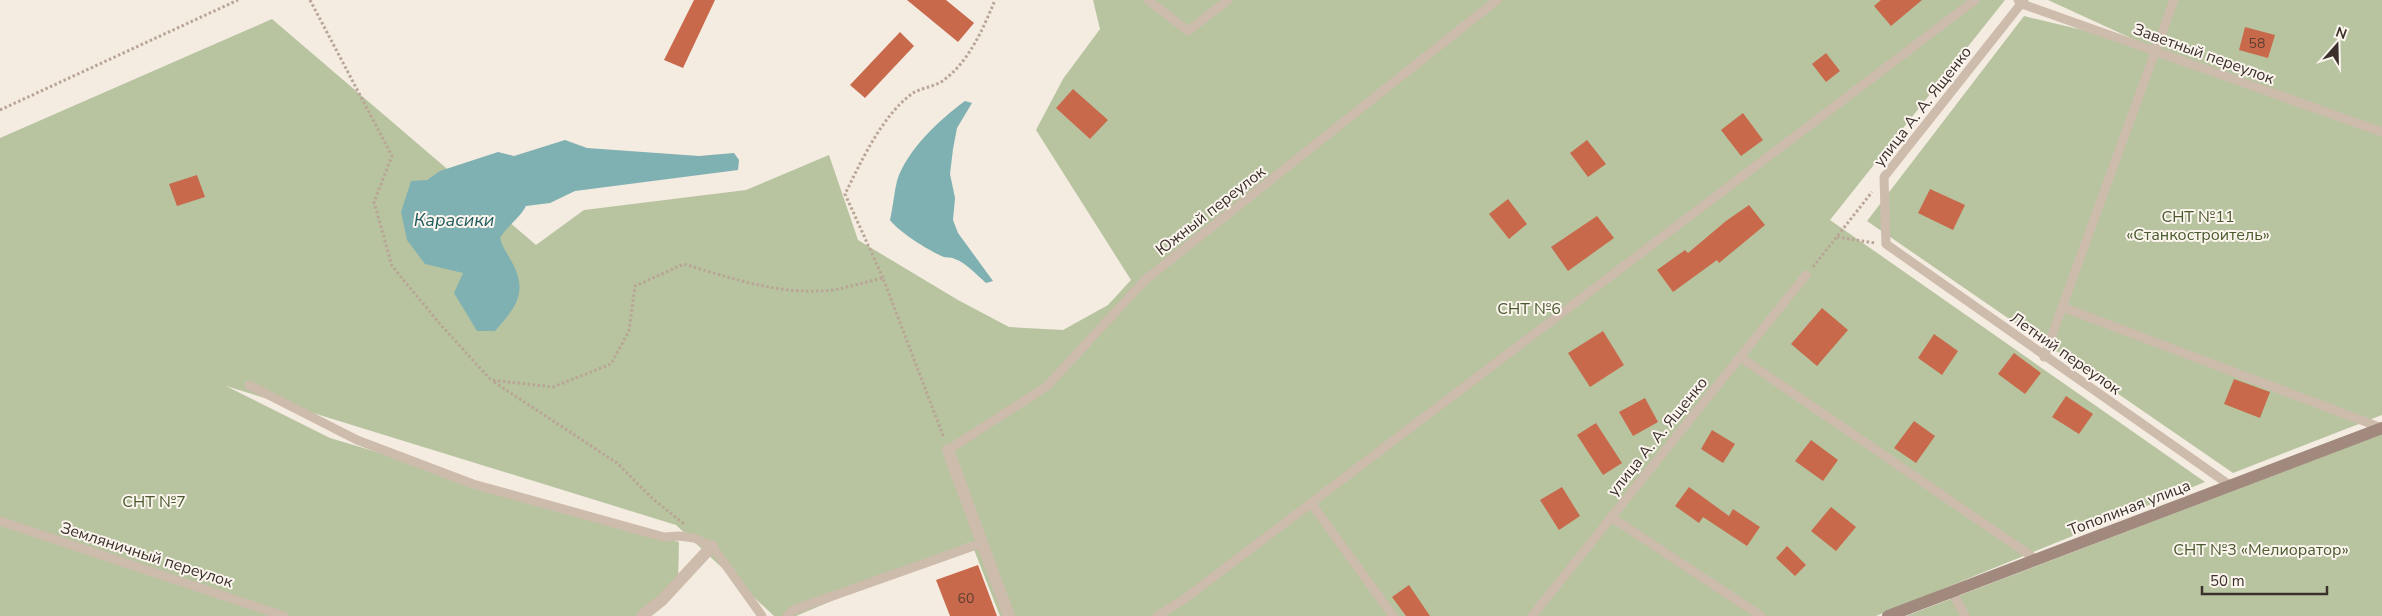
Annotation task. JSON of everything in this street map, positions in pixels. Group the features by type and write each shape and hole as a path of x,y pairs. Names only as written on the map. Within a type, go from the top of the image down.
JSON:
{"street":[{"name":"Тополиная улица","path":"1888,616 2382,428"},
{"path":"948,450 1009,616"},
{"path":"642,616 662,600 712,546"}],"lane":[{"path":"1148,0 1188,32 1228,0"},
{"name":"Южный переулок","path":"948,450 1047,386 1145,280 1498,0"},
{"path":"1157,616 1183,600 1974,0"},
{"path":"2044,357 2174,0"},
{"name":"Заветный переулок","path":"2021,1 2382,132"},
{"name":"улица А. А. Ященко","path":"1886,244 1884,177 2021,1"},
{"name":"Летний переулок","path":"1886,244 2044,357 2231,486"},
{"name":"улица А. А. Ященко","path":"1532,616 1806,275"},
{"path":"2062,307 2382,428"},
{"path":"1740,357 2037,560"},
{"path":"249,385 357,440 473,484 664,537 680,536 694,538 712,546 762,616"},
{"path":"1311,503 1393,616"},
{"path":"1612,517 1761,616"},
{"name":"Земляничный переулок","path":"0,521 284,616"},
{"path":"787,616 793,610 982,543"},
{"path":"1952,592 1965,616"}],"path":[{"path":"0,110 238,0"},
{"path":"310,0 392,156 374,202 392,266 440,324 491,380 617,463 653,499 690,528"},
{"path":"948,450 883,278 845,194 884,122 913,93 941,81 964,59 982,34 994,0"},
{"path":"1806,275 1884,177"},
{"path":"1837,236 1886,244"},
{"path":"491,380 553,387 610,364 628,331 635,286 684,264 738,281 793,290 821,292 883,278"}],"green space":[{"path":"1093,0 2005,0 1830,220 2205,482 1876,616 1000,616 971,542 796,616 774,616 676,525 226,386 330,438 679,542 678,585 647,616 0,616 0,138 272,19 536,245 584,210 746,190 829,155 858,240 958,300 1009,327 1063,330 1108,305 1131,280 1036,130 1063,79 1100,29"},
{"name":"СНТ №11 «Станкостроитель»","path":"2048,0 2382,0 2382,415 2233,473 1867,221 2024,16 2146,45"},
{"name":"СНТ №3 «Мелиоратор»","path":"2382,434 2382,616 1906,616"}],"water":[{"path":"965,101 972,103 957,128 950,174 955,198 953,220 958,233 993,281 986,283 963,263 954,258 944,257 923,246 900,230 890,220 897,181 908,158 935,126"},
{"name":"Карасики","path":"565,140 587,148 699,156 734,153 739,160 738,170 575,191 550,203 526,206 500,238 518,276 519,294 516,302 508,316 495,331 477,331 454,293 463,273 425,264 407,240 401,212 411,181 427,180 440,171 498,152 514,156"}],"building":[{"path":"694,0 715,0 683,68 664,60"},
{"path":"907,0 946,0 974,23 958,42"},
{"path":"1881,0 1922,0 1891,26 1874,6"},
{"path":"2245,27 2275,35 2268,58 2239,50"},
{"path":"900,32 914,46 865,98 850,85"},
{"path":"1826,53 1840,71 1826,82 1812,64"},
{"path":"1073,89 1108,120 1090,139 1056,108"},
{"path":"1743,113 1763,140 1741,156 1721,130"},
{"path":"1587,140 1606,164 1588,177 1570,153"},
{"path":"197,175 205,197 177,206 169,184"},
{"path":"1930,189 1965,205 1953,230 1918,213"},
{"path":"1508,199 1527,224 1509,239 1489,214"},
{"path":"1749,205 1765,225 1719,263 1717,260 1673,292 1657,270 1685,250 1688,253 1726,221"},
{"path":"1597,216 1614,238 1568,271 1551,247"},
{"path":"1822,308 1848,330 1817,366 1791,344"},
{"path":"1603,331 1624,365 1590,387 1568,353"},
{"path":"1934,334 1958,351 1942,375 1918,358"},
{"path":"2014,353 2041,373 2025,394 1998,374"},
{"path":"2234,379 2270,392 2260,418 2224,404"},
{"path":"2066,396 2093,414 2079,434 2052,417"},
{"path":"1645,398 1658,422 1633,436 1619,412"},
{"path":"1914,421 1935,436 1916,463 1894,448"},
{"path":"1596,423 1622,463 1603,475 1577,435"},
{"path":"1712,430 1735,444 1723,463 1701,449"},
{"path":"1811,440 1838,460 1823,481 1795,461"},
{"path":"1562,487 1580,516 1559,530 1540,500"},
{"path":"1689,487 1729,516 1733,509 1760,527 1747,546 1703,517 1699,523 1675,506"},
{"path":"1831,507 1856,527 1836,551 1811,531"},
{"path":"1787,546 1806,565 1795,576 1776,558"},
{"path":"978,565 997,616 950,616 936,580"},
{"path":"1409,585 1430,616 1406,616 1392,597"}],"park label":[{"name":"СНТ №6","path":"1529,308"},
{"name":"СНТ №7","path":"154,501"}]}
